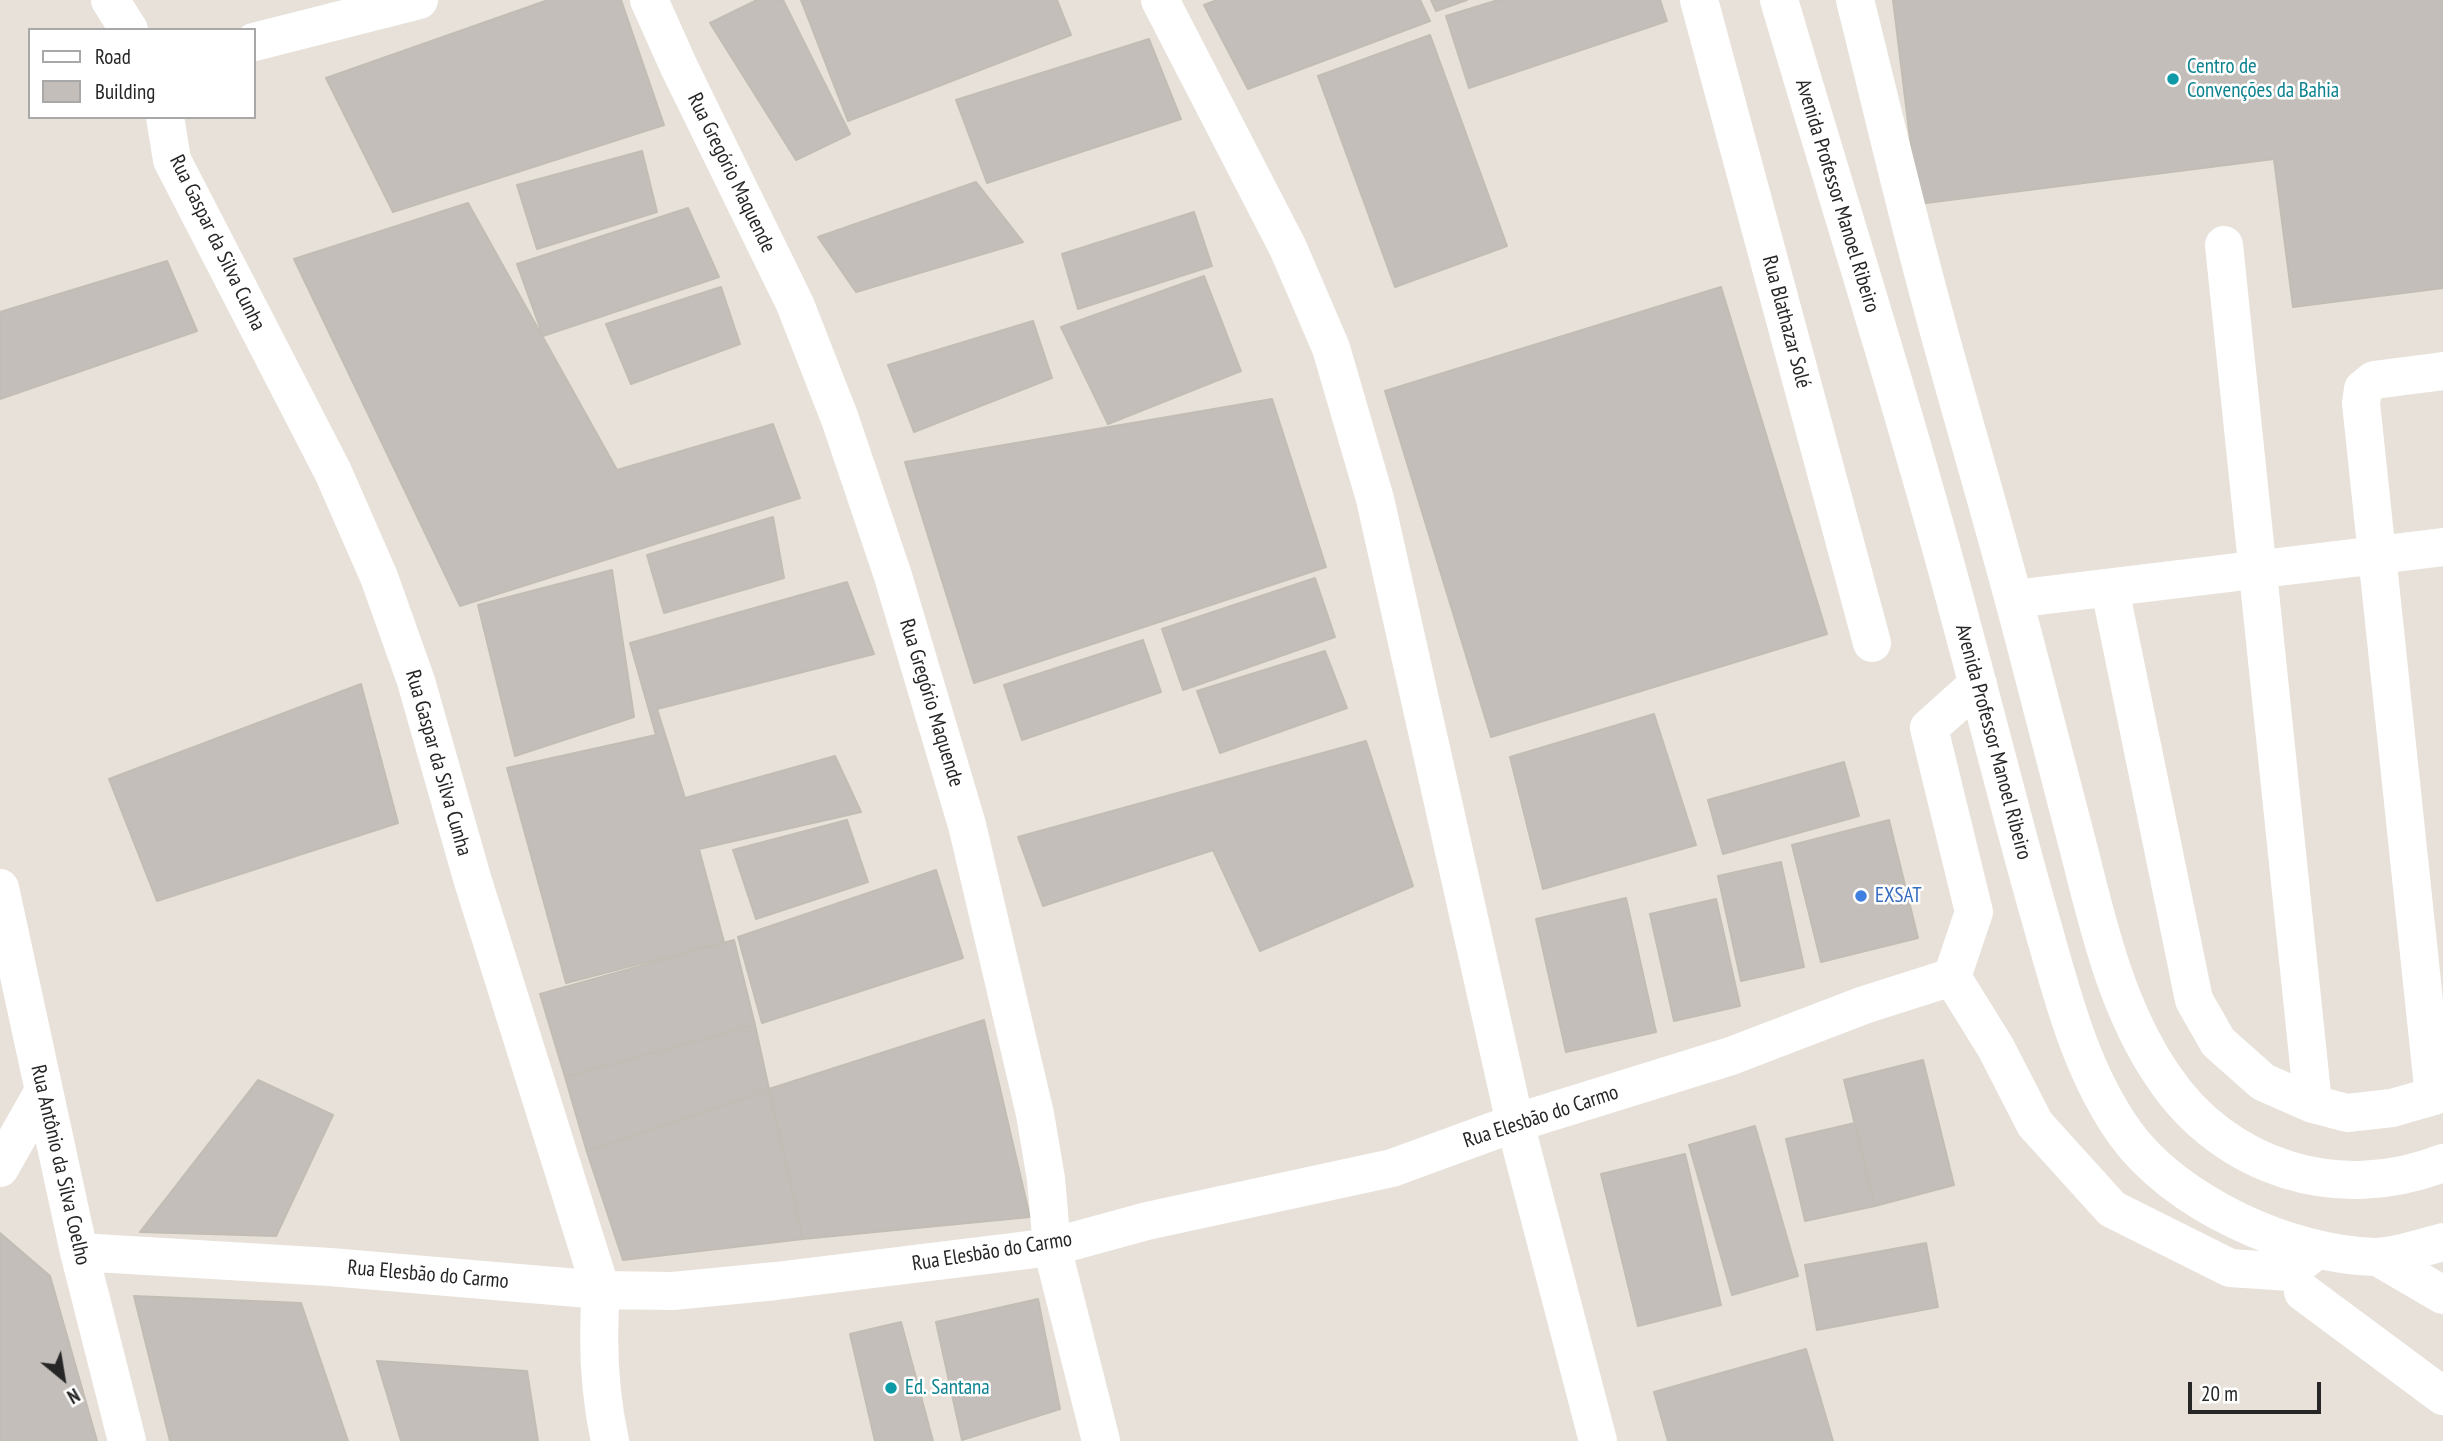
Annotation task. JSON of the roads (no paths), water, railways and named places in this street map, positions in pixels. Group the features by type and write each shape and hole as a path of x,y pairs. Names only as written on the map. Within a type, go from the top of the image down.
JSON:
{"street":[{"path":"110,0 128,28"},
{"path":"256,41 419,0"},
{"name":"Rua Gregório Maquende","path":"649,0 678,67 795,304 840,419 893,576 974,851 1035,1114 1046,1179 1052,1247 1101,1441"},
{"path":"1160,0 1288,248 1331,348 1375,499 1515,1124 1598,1441"},
{"name":"Rua Blathazar Solé","path":"1699,0 1872,643"},
{"name":"Avenida Professor Manoel Ribeiro","path":"1779,0 1901,412 2068,1018 2104,1100 2125,1133 2148,1161 2222,1213 2260,1231 2317,1249 2378,1257 2443,1242"},
{"path":"1855,0 1918,255 2014,599 2103,944 2140,1038 2164,1078 2191,1110 2219,1136 2282,1170 2320,1178 2362,1181 2398,1177 2443,1163"},
{"name":"Rua Gaspar da Silva Cunha","path":"165,119 172,160 333,472 379,577 416,681 472,878 601,1290 599,1370 610,1441"},
{"path":"2224,245 2313,1104"},
{"path":"2110,589 2194,1000 2218,1042 2263,1083 2313,1104 2347,1113 2392,1108 2439,1092 2361,421 2363,389 2374,380 2443,371"},
{"path":"2014,599 2443,547"},
{"path":"1978,684 1929,728 1974,912 1952,977 1996,1048 2035,1124 2112,1209 2230,1268 2290,1272 2317,1249"},
{"name":"Rua Antônio da Silva Coelho","path":"0,888 79,1252 127,1441"},
{"name":"Rua Elesbão do Carmo","path":"79,1252 330,1267 601,1290 673,1291 1052,1247 1147,1221 1392,1168 1515,1124 1731,1056 1864,1005 1952,977"},
{"path":"0,1168 43,1092"},
{"path":"2378,1257 2443,1295"},
{"path":"2303,1292 2443,1396"}],"place":[{"name":"Centro de Convenções da Bahia","path":"2173,79"},
{"name":"EXSAT","path":"1861,896"},
{"name":"Ed. Santana","path":"891,1388"}]}
